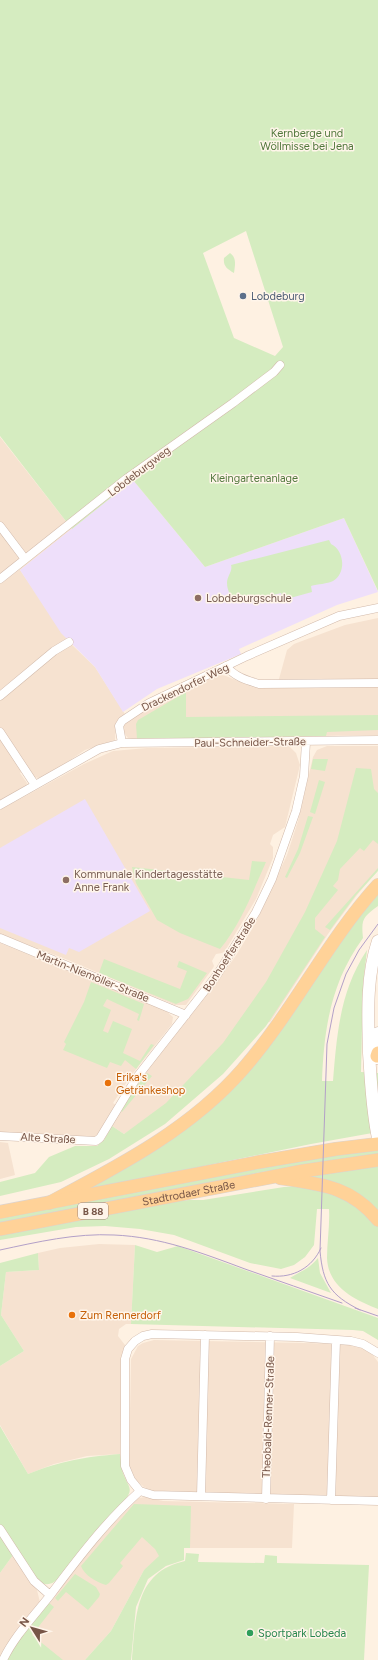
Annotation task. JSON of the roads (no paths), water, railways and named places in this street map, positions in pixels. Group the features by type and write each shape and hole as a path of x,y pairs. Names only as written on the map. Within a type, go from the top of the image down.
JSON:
{"main road":[{"path":"49,1203 116,1167 158,1142 197,1113 222,1091 256,1054 354,914 378,885"},
{"path":"375,1077 368,1001 369,985 378,940"},
{"path":"378,1033 378,1054 373,1112 378,1138"},
{"name":"Stadtrodaer Straße","path":"0,1212 336,1148 378,1144"},
{"name":"Stadtrodaer Straße","path":"0,1229 270,1177 378,1160"},
{"path":"270,1177 333,1188 358,1199 378,1220"}],"street":[{"name":"Lobdeburgweg","path":"0,579 126,479 233,403 274,372 280,365"},
{"path":"0,526 25,560"},
{"name":"Drackendorfer Weg","path":"122,744 119,726 122,721 149,703 226,666 339,616 378,608"},
{"path":"0,696 54,651 69,642"},
{"path":"226,666 231,672 241,678 259,684 378,683"},
{"path":"0,732 35,785"},
{"name":"Paul-Schneider-Straße","path":"122,744 378,740"},
{"name":"Bonhoefferstraße","path":"96,1141 104,1132 137,1077 217,975 256,912 272,880 296,811 304,776 306,742"},
{"path":"0,805 99,749 122,744"},
{"name":"Martin-Niemöller-Straße","path":"0,938 186,1015"},
{"name":"Alte Straße","path":"0,1136 96,1141"},
{"path":"378,1353 363,1344 336,1340 270,1336 152,1334 143,1336 135,1341 128,1349 125,1359 125,1466 131,1480 140,1491 153,1494 266,1499 378,1501"},
{"path":"201,1496 205,1335"},
{"name":"Theobald-Renner-Straße","path":"266,1499 270,1336"},
{"path":"331,1500 336,1340"},
{"path":"3,1660 11,1644 105,1527 127,1502 140,1491"},
{"path":"0,1529 34,1582 50,1595"}],"tram line":[{"path":"360,1310 342,1299 330,1287 323,1272 321,1262 320,1251 327,1044 334,1008 346,974 359,950 378,924"},
{"path":"0,1250 85,1235 131,1236 165,1242 197,1252 342,1303"},
{"path":"272,1276 287,1275 301,1270 312,1261 321,1248"},
{"path":"355,1308 378,1316"}],"place":[{"name":"Lobdeburg","path":"243,296"},
{"name":"Lobdeburgschule","path":"198,598"},
{"name":"Kommunale Kindertagesstätte Anne Frank","path":"66,880"},
{"name":"Erika's Getränkeshop","path":"108,1083"},
{"name":"Zum Rennerdorf","path":"72,1315"},
{"name":"Sportpark Lobeda","path":"250,1633"}],"park label":[{"name":"Kernberge und Wöllmisse bei Jena","path":"307,139"},
{"name":"Kleingartenanlage","path":"254,478"}]}
